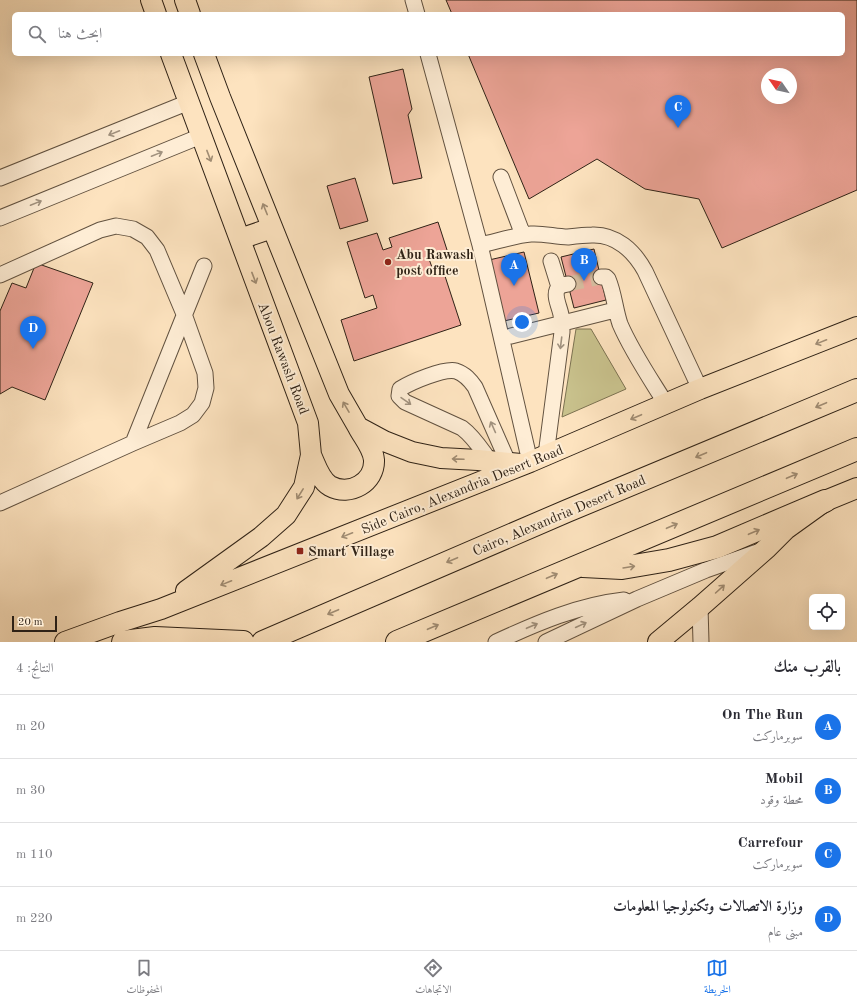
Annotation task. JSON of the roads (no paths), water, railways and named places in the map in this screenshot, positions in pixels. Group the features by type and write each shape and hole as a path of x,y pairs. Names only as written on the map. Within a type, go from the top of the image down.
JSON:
{"highway":[{"name":"Cairo, Alexandria Desert Road","path":"263,642 567,511 857,390"},
{"path":"397,642 857,449"},
{"path":"576,566 622,568 669,560 717,547 825,501"},
{"path":"123,642 156,638 243,642"}],"main road":[{"path":"151,0 155,12"},
{"path":"185,0 189,12"},
{"name":"Abou Rawash Road","path":"161,609 261,537 286,515 304,487 311,455 308,423 172,56"},
{"path":"205,56 339,394 370,447 374,459 373,471 366,481 355,488 343,490 330,486 321,477 311,455"},
{"path":"189,102 218,92"},
{"path":"240,239 272,228"},
{"name":"Side Cairo, Alexandria Desert Road","path":"65,642 161,609 520,461 857,327"},
{"path":"358,427 384,441 412,452 442,458 520,461"},
{"path":"658,642 700,607 786,529 825,501 857,488"}],"street":[{"path":"413,0 416,12"},
{"path":"429,56 480,246 520,461"},
{"path":"0,178 189,102"},
{"path":"0,218 201,136"},
{"path":"501,177 523,235"},
{"path":"0,275 100,230 116,226 133,229 147,237 157,250 184,314 205,373 206,388 202,403 193,415 180,423 0,503"},
{"path":"480,246 523,235 536,234 568,237 594,234 605,236 624,245 633,252 640,261 700,389"},
{"path":"520,461 562,340 562,323 556,294 557,290 563,286 551,261"},
{"path":"133,443 204,266"},
{"path":"601,277 606,277 608,279 620,324 633,350 666,404"},
{"path":"511,336 616,310"},
{"path":"669,322 679,319 693,350"},
{"path":"442,371 456,371 467,377 475,387 520,461 475,439 462,428 405,402 399,396 400,389 406,385 442,371"},
{"path":"546,642 637,599 706,570 766,548"},
{"path":"496,642 564,613 600,604 637,599"},
{"path":"700,607 701,642"}],"tunnel":[{"path":"568,284 601,277"}],"place":[{"name":"Carrefour","path":"678,128"},
{"name":"Abu Rawash post office","path":"388,262"},
{"name":"Mobil","path":"584,281"},
{"name":"On The Run","path":"514,286"},
{"name":"وزارة الاتصالات وتكنولوجيا المعلومات","path":"33,349"},
{"name":"Smart Village","path":"300,551"}]}
